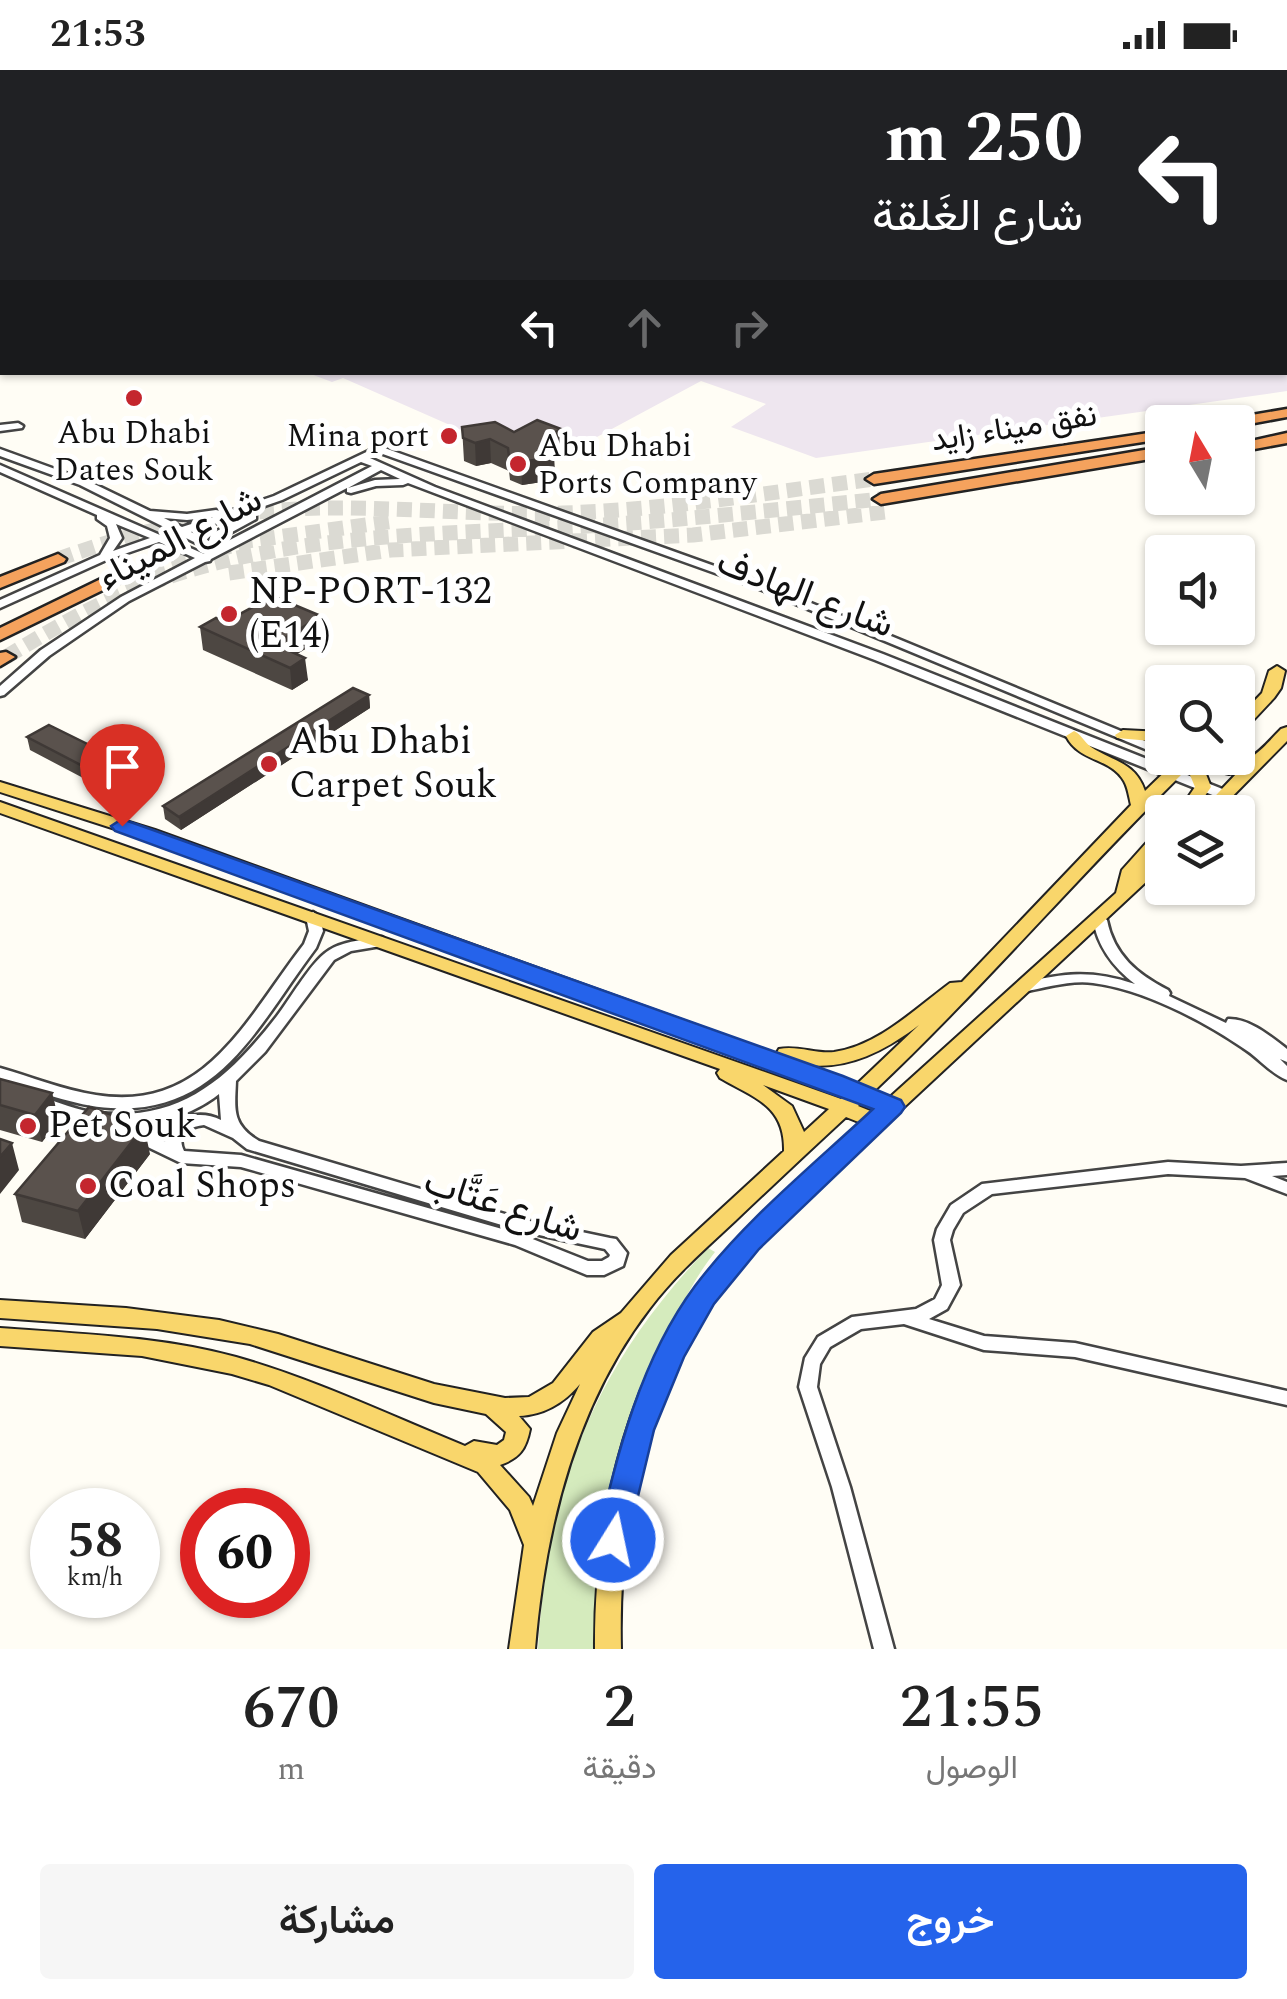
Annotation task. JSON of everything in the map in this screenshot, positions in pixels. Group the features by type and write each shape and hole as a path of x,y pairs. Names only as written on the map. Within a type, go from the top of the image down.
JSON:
{"highway":[{"path":"1255,418 1287,413"},
{"path":"1255,438 1287,435"},
{"path":"1255,443 1287,435"},
{"name":"نفق ميناء زايد","path":"874,479 1145,438"},
{"name":"نفق ميناء زايد","path":"1145,455 883,505 1145,465"},
{"path":"0,580 58,559"},
{"path":"0,635 105,582"}],"main road":[{"path":"1255,693 1282,667"},
{"path":"1255,710 1269,696 1282,667"},
{"path":"1225,795 1287,732"},
{"path":"1074,736 1079,746 1130,774 1137,786 1138,804"},
{"path":"1123,736 1145,737"},
{"path":"522,1649 534,1541 556,1464 582,1400 630,1319 666,1274 998,958 1168,775"},
{"path":"1198,775 1203,787 1198,795"},
{"path":"0,777 18,782 28,793"},
{"path":"0,788 28,793 601,998 884,1114"},
{"path":"0,807 706,1058 852,1099"},
{"path":"1124,897 1131,870 1145,855"},
{"path":"608,1649 607,1594 623,1486 639,1430 670,1355 724,1269 884,1114 1145,875"},
{"path":"601,998 804,1059 834,1060 883,1044 998,958"},
{"path":"706,1058 784,1110 794,1126 794,1152"},
{"path":"3,1314 105,1313 206,1326 304,1350 493,1406 528,1406 556,1394 571,1382 597,1338 630,1319"},
{"path":"0,1337 142,1347 232,1365 492,1469 520,1504 534,1541"},
{"path":"430,1441 450,1442 491,1456 509,1451 515,1445 518,1429 493,1406"}],"street":[{"path":"0,428 18,426"},
{"name":"شارع الهادف","path":"379,449 712,568 1145,745"},
{"name":"شارع الميناء","path":"0,604 100,559 294,490 379,449"},
{"path":"0,452 63,473 221,551"},
{"name":"شارع الميناء","path":"0,692 89,622 399,456"},
{"name":"شارع الهادف","path":"362,458 431,489 1074,736 1145,754"},
{"path":"0,468 206,559"},
{"path":"140,512 178,517 205,515 316,480"},
{"path":"316,500 383,482 431,489"},
{"path":"235,544 218,544 213,538 294,490"},
{"path":"85,504 110,522 116,535 114,546 100,559"},
{"path":"689,585 712,568"},
{"path":"1203,787 1225,795"},
{"path":"0,1073 110,1103 158,1100 188,1091 210,1075 311,945 316,930 313,917"},
{"path":"1100,920 1109,949 1134,977 1150,988 1246,1028 1287,1057"},
{"name":"شارع عَتَّاب","path":"95,1118 126,1120 174,1112 204,1100 229,1083 329,957 348,947 382,942"},
{"path":"1023,987 1073,978 1114,983 1237,1034 1265,1053 1287,1075"},
{"path":"229,1083 226,1108 235,1134"},
{"name":"شارع عَتَّاب","path":"0,1090 95,1118 182,1157 241,1161 520,1240 587,1268 609,1267 619,1258 610,1244 526,1226 264,1149 235,1134"},
{"path":"182,1157 174,1152 172,1136 185,1123 206,1118 235,1134"},
{"path":"884,1649 832,1458 810,1399 808,1374 816,1352 846,1328 931,1312 948,1295 950,1285 942,1240 945,1229 957,1209 988,1188 1168,1168 1287,1170 1287,1186 1241,1172"},
{"path":"905,1318 984,1342 1099,1354 1287,1398"}],"shaded area":[{"path":"313,375 1287,375 1287,391 1189,405 1145,405 1145,411 816,458 731,427 766,404 701,381 543,466 343,378 332,382"}],"green space":[{"path":"708,1248 715,1252 690,1290 651,1369 611,1485 598,1566 595,1649 538,1649 553,1534 584,1432 606,1384 634,1338"}],"building":[{"path":"537,420 561,429 550,435 554,457 521,462 509,457 508,448 490,439 475,443 463,438 462,427 495,422 514,432"},
{"path":"273,596 321,616 275,644 305,658 290,668 200,627 216,618 225,622"},
{"path":"353,688 369,695 179,817 163,806"},
{"path":"49,725 144,772 121,786 27,737"},
{"path":"0,1079 52,1093 35,1115 0,1105"},
{"path":"89,1107 144,1126 78,1211 15,1194"},
{"path":"0,1139 12,1143 0,1157"}],"tunnel":[{"path":"58,559 157,530 258,512 327,508 504,513 602,511 874,479"},
{"path":"6,657 72,619 140,587 194,569 304,546 417,535 624,524 881,499"},
{"path":"229,573 391,550 693,535 885,512"},
{"path":"105,582 248,541 395,521"}],"place":[{"name":"Abu Dhabi Dates Souk","path":"134,398"},
{"name":"Mina port","path":"449,436"},
{"name":"Abu Dhabi Ports Company","path":"518,464"},
{"name":"NP-PORT-132 (E14)","path":"229,614"},
{"name":"Abu Dhabi Carpet Souk","path":"269,764"},
{"name":"Pet Souk","path":"28,1126"},
{"name":"Coal Shops","path":"88,1186"}],"route":[{"path":"122,826 859,1091 892,1107 749,1241 704,1296 670,1355 639,1430 613,1540"}]}
